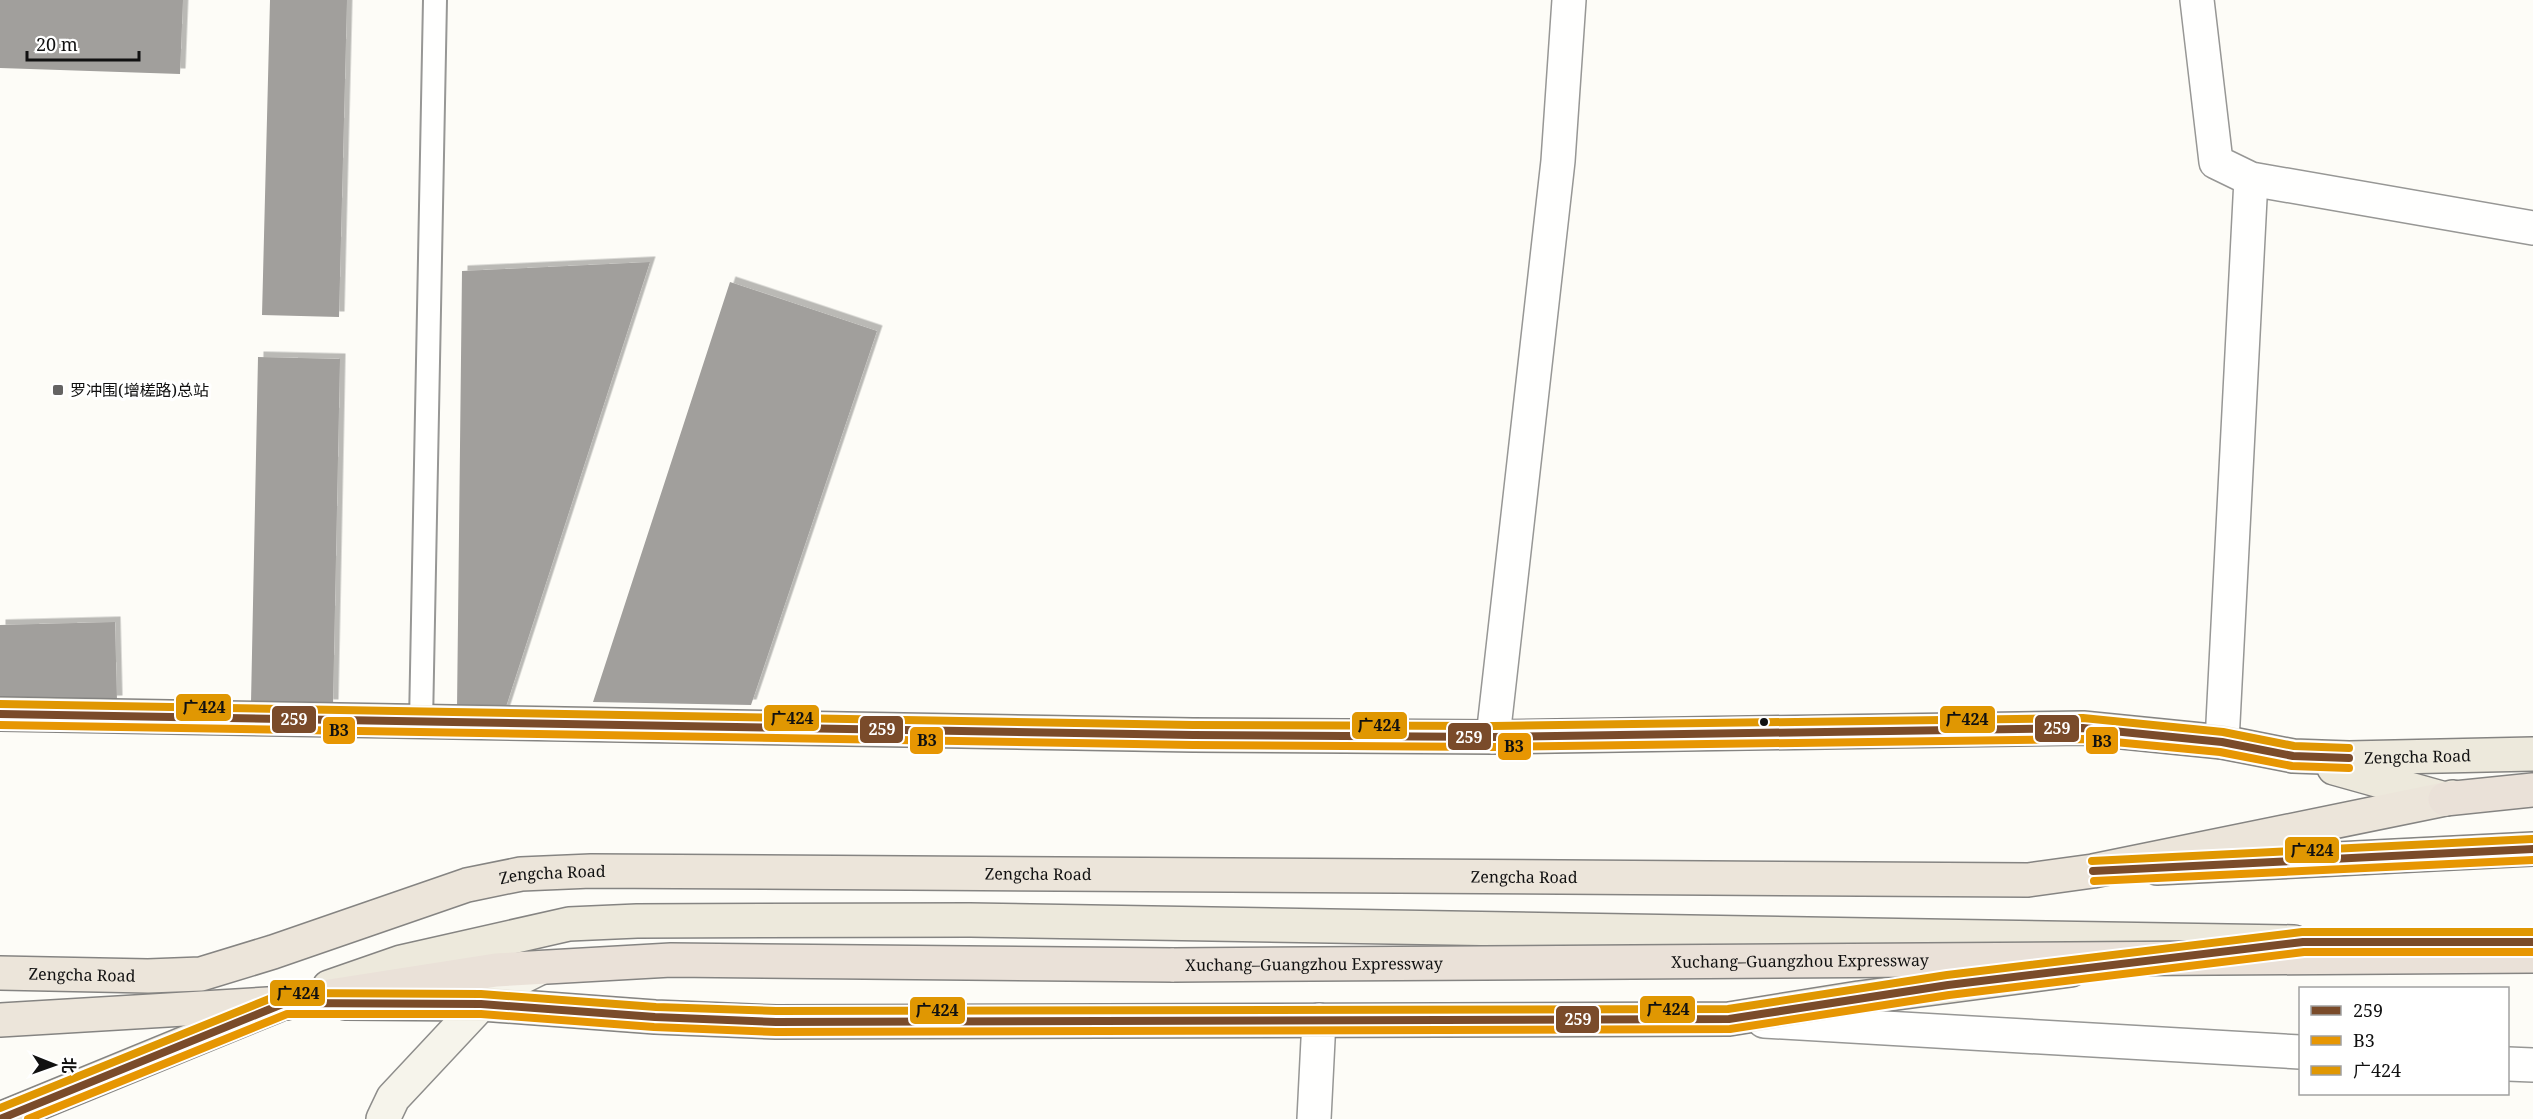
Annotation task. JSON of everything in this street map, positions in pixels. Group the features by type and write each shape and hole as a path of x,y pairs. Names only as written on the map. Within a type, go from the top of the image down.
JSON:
{"highway":[{"path":"2445,800 2533,789"},
{"name":"Zengcha Road","path":"0,973 148,976 201,974 273,952 467,885 521,874 603,871 2028,880 2093,871 2445,800"},
{"name":"Xuchang–Guangzhou Expressway","path":"285,1003 496,970 671,960 1174,965 2533,956"},
{"path":"0,1018 285,1003"}],"main road":[{"name":"Zengcha Road","path":"0,714 1193,735 1493,736 2083,728 2222,742 2294,756 2349,758 2533,754"},
{"path":"2294,756 2445,800 2533,769"},
{"name":"Zengcha Road","path":"2093,871 2533,849"},
{"path":"0,1119 285,1003 401,962 568,924 638,921 994,921 2303,942 2533,942"},
{"path":"285,1003 481,1004 655,1017 776,1022 1729,1018 1948,985 2303,942"},
{"path":"383,1119 393,1098 481,1004 508,984 540,968"}],"street":[{"path":"1493,736 1558,161 1569,0"},
{"path":"2196,0 2216,162 2251,178 2533,228"},
{"path":"2222,742 2251,178"},
{"path":"1729,1018 2299,1052"},
{"path":"1314,1119 1319,1020"},
{"path":"2509,1064 2533,1065"}],"lane":[{"path":"421,723 435,0"}],"building":[{"path":"0,0 183,0 180,74 0,68"},
{"path":"270,0 347,0 339,317 262,315"},
{"path":"650,262 503,716 457,709 462,271"},
{"path":"730,282 877,331 751,705 593,702"},
{"path":"258,357 340,359 333,705 251,703"},
{"path":"115,622 117,701 0,704 0,625"}],"transit line":[{"name":"广424","path":"0,704 1193,725 1493,726 2083,718 2223,732 2294,746 2349,748"},
{"name":"259","path":"0,714 1193,735 1493,737 2083,728 2222,742 2293,756 2349,758"},
{"name":"B3","path":"0,725 1193,745 1493,747 2083,739 2220,752 2292,766 2349,768"},
{"name":"广424","path":"2092,861 2532,839"},
{"name":"259","path":"2093,871 2533,849"},
{"name":"B3","path":"2094,881 2533,860"},
{"name":"广424","path":"0,1108 284,993 481,994 656,1007 776,1011 1728,1009 1947,975 2302,932 2533,932"},
{"name":"259","path":"0,1119 285,1003 481,1004 655,1017 776,1022 1729,1019 1948,985 2303,942 2533,942"},
{"name":"B3","path":"28,1119 287,1014 481,1014 654,1027 776,1032 1730,1029 1949,995 2304,952 2533,952"}],"place":[{"name":"罗冲围(增槎路)总站","path":"58,390"}]}
